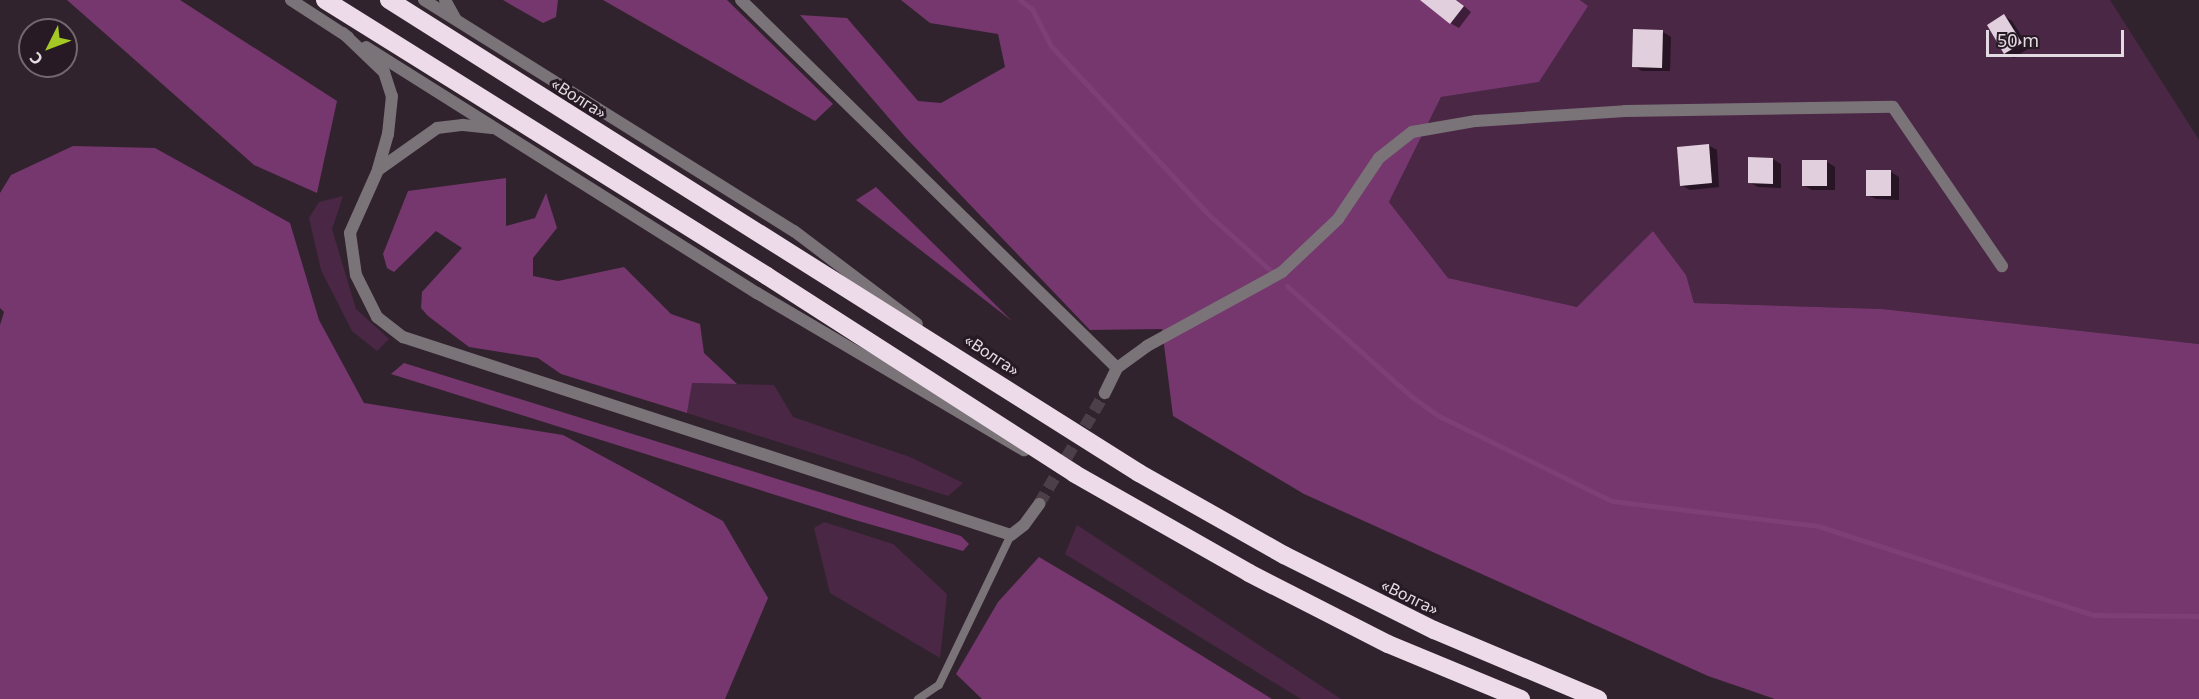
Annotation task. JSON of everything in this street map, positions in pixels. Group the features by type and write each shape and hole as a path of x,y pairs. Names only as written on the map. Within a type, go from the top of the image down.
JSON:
{"highway":[{"path":"325,0 1092,484 1249,573 1388,644 1521,699"},
{"name":"«Волга»","path":"389,0 783,250 951,352 1111,455 1294,561 1434,630 1598,699"},
{"path":"1023,441 1092,484"}],"street":[{"path":"291,0 757,293 991,434 1075,474"},
{"path":"424,0 794,231 844,266 951,352"},
{"path":"445,0 456,19"},
{"path":"741,0 1117,368"},
{"path":"343,33 384,72 392,96 388,134 378,170 350,234 356,275 377,317 404,337 1011,535 1024,525 1039,504"},
{"path":"1105,393 1117,368 1147,346 1282,272 1338,219 1379,158 1412,132 1476,121 1625,111 1893,106 2001,266"},
{"path":"378,170 437,128 463,125 496,128"}],"lane":[{"path":"918,699 939,685 1011,535"}],"shaded area":[{"path":"67,0 180,0 337,101 317,193 254,165"},
{"path":"503,0 558,0 556,17 543,23"},
{"path":"603,0 727,0 833,104 815,121"},
{"path":"901,0 1580,0 1588,6 1539,82 1441,97 1389,202 1448,278 1577,307 1653,231 1686,275 1694,303 1882,309 2199,344 2199,699 1775,699 1708,676 1304,494 1173,416 1162,329 1090,330 907,139 800,15 847,18 918,101 941,103 1005,67 998,34 930,23"},
{"path":"1580,0 2110,0 2199,140 2199,344 1882,309 1694,303 1686,275 1653,231 1577,307 1448,278 1389,202 1441,97 1539,82 1587,6"},
{"path":"73,146 155,148 290,223 319,320 364,403 563,435 723,521 768,598 725,699 0,699 0,325 4,312 0,308 0,193 11,175"},
{"path":"506,178 506,226 535,218 546,193 557,228 533,258 533,276 558,281 624,267 671,314 700,324 704,353 737,384 692,383 687,413 561,374 538,358 469,347 428,316 421,308 422,292 462,248 436,231 394,272 387,268 383,254 408,191"},
{"path":"876,187 1012,321 856,200"},
{"path":"343,196 332,229 356,309 389,339 377,351 352,331 321,270 309,218 319,202"},
{"path":"404,363 961,536 969,544 963,551 855,520 391,374"},
{"path":"691,383 774,385 793,417 910,457 963,483 948,496 687,413"},
{"path":"824,522 893,544 947,594 940,658 830,593 814,528"},
{"path":"1077,525 1341,699 1301,699 1065,554"},
{"path":"1039,557 1272,699 982,699 956,674 998,602"}],"building":[{"path":"1420,0 1456,0 1464,6 1450,24"},
{"path":"2004,14 2022,43 2004,54 1987,25"},
{"path":"1633,29 1663,30 1662,68 1632,67"},
{"path":"1709,144 1712,183 1680,186 1677,147"},
{"path":"1748,157 1773,158 1773,184 1748,183"},
{"path":"1802,160 1827,160 1827,186 1802,186"},
{"path":"1866,170 1891,170 1891,196 1866,196"}],"waterway":[{"path":"1020,0 1032,9 1051,46 1209,215 1270,270"},
{"path":"1287,286 1411,396 1439,416 1612,501 1818,526 2093,615 2199,616"}],"tunnel":[{"path":"1039,504 1105,393"}]}
